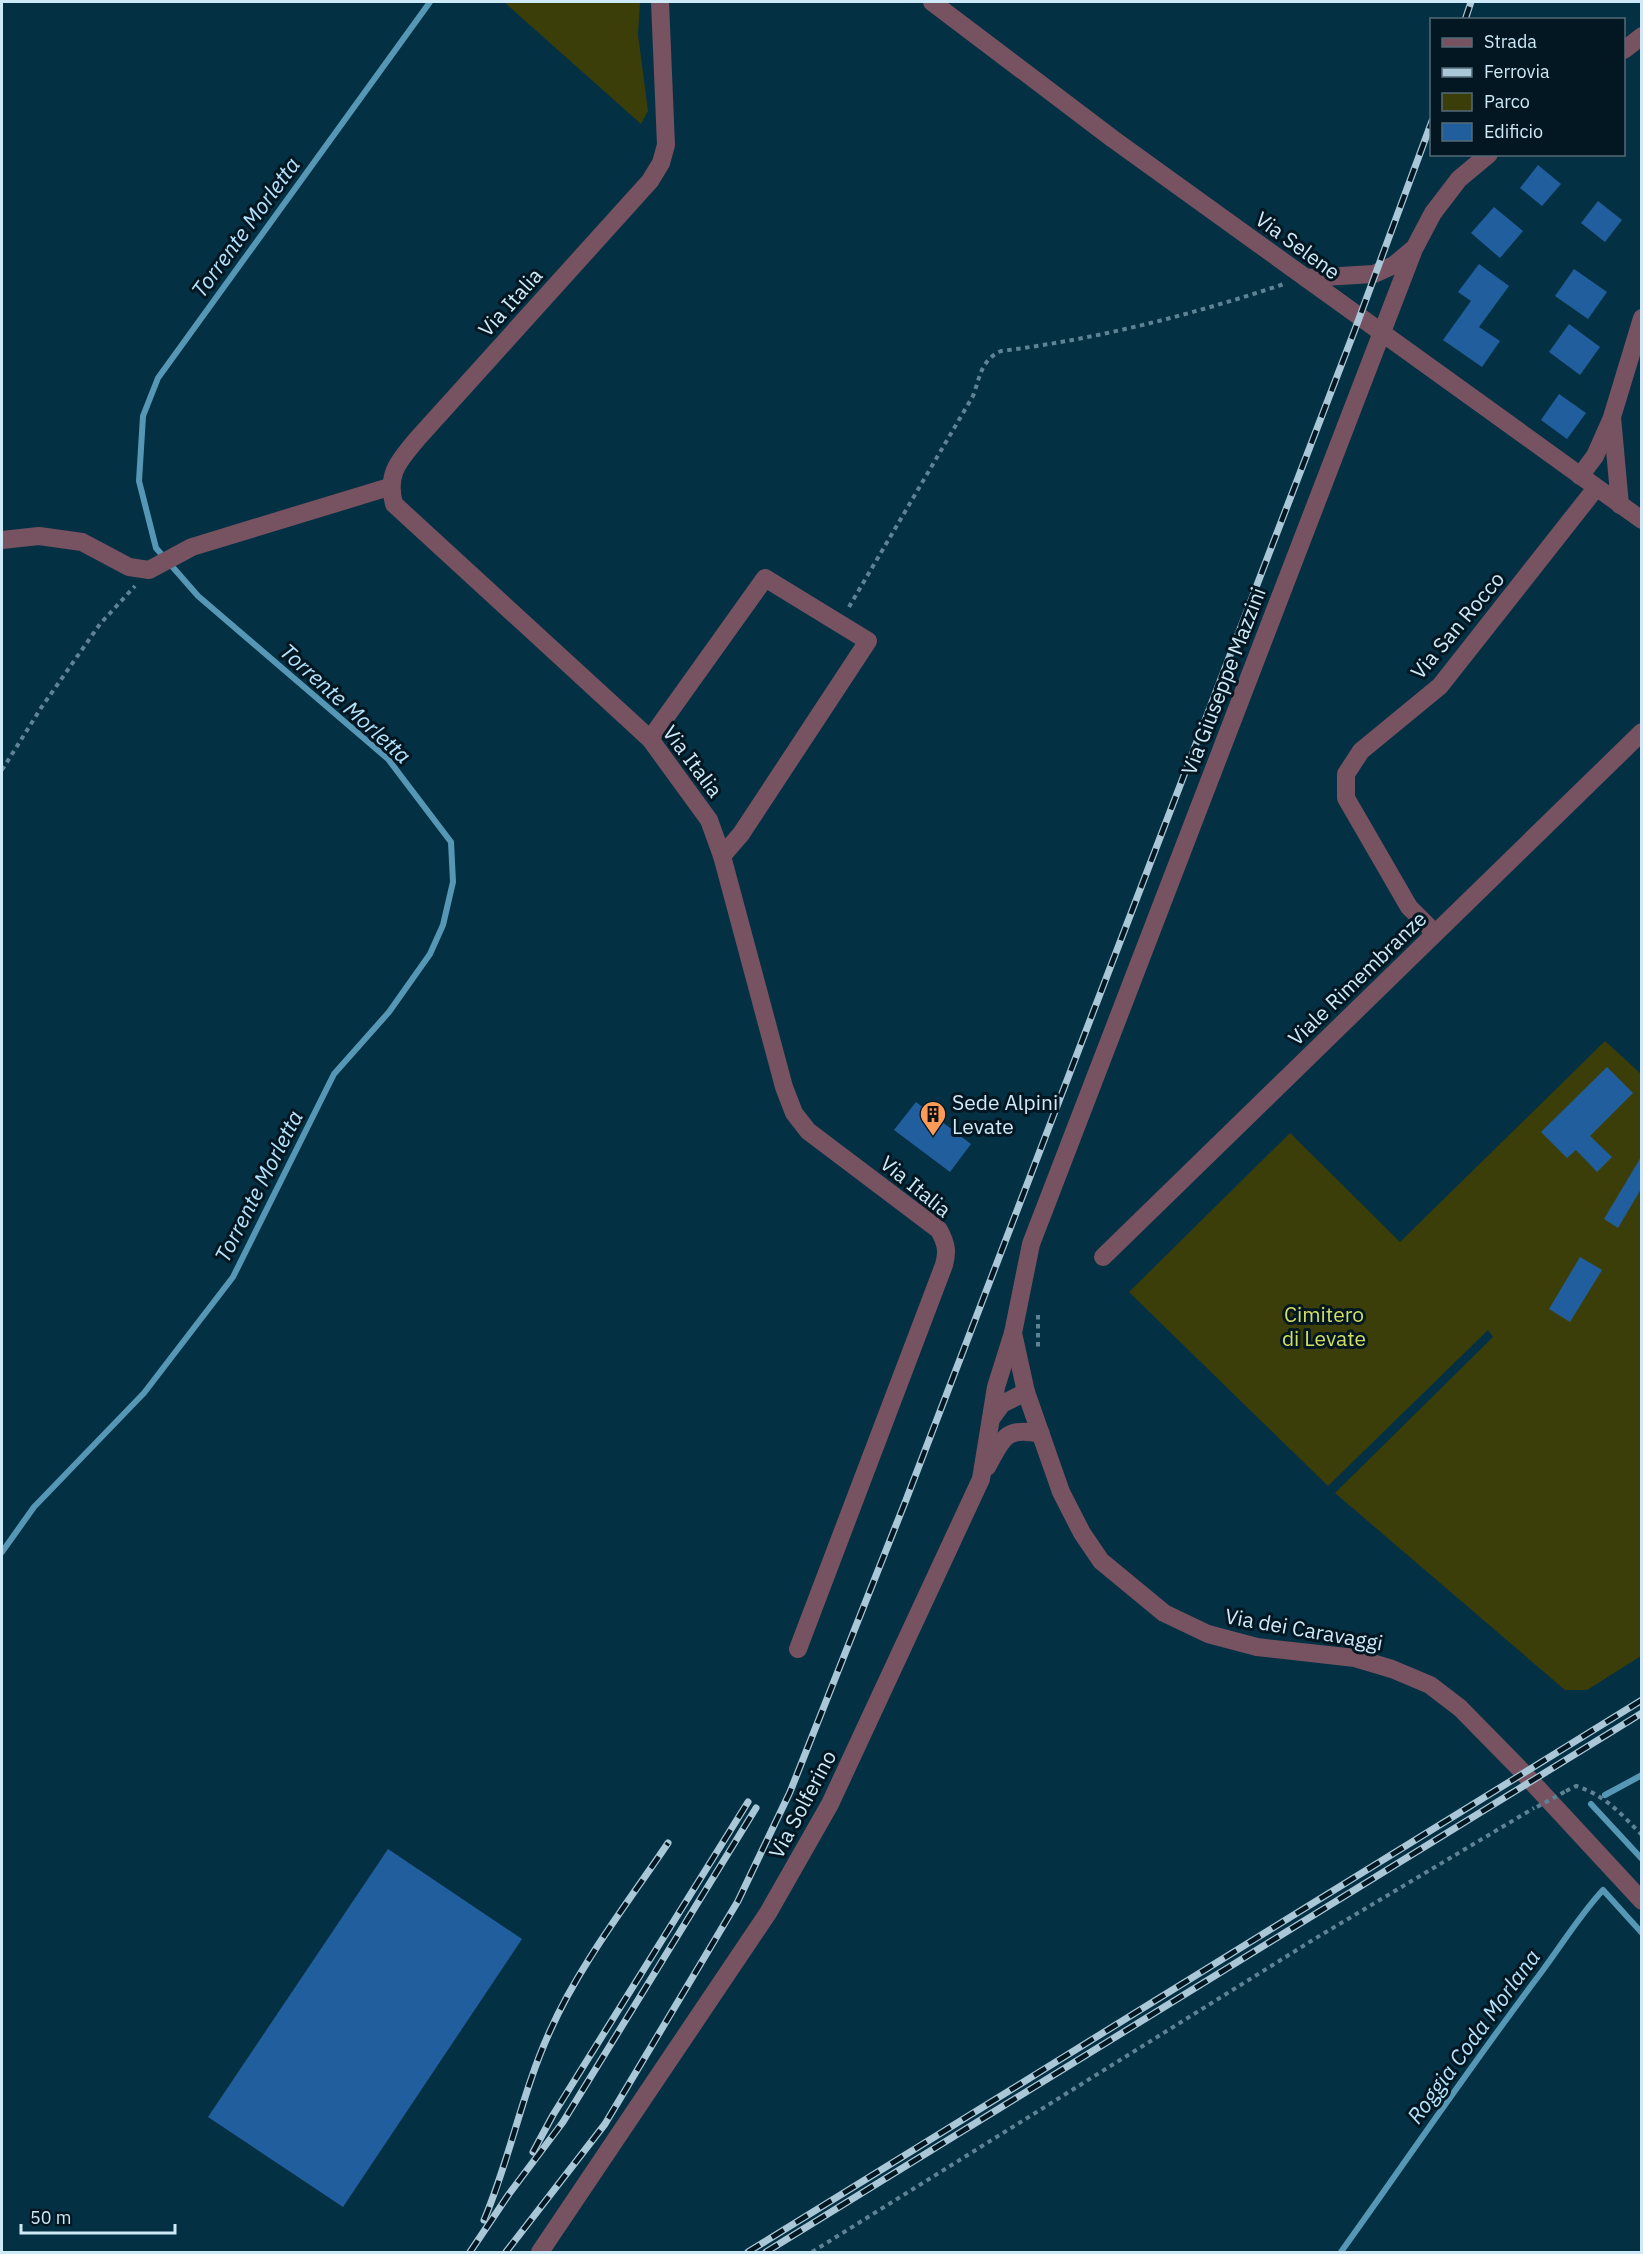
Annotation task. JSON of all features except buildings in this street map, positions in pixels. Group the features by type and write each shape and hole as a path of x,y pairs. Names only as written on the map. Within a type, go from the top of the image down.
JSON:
{"street":[{"name":"Via Italia","path":"660,2 666,145 661,163 650,181 396,464 389,487 394,504 650,739 709,820 722,856 784,1087 794,1113 808,1131 939,1230 945,1240 947,1252 944,1265 798,1649"},
{"name":"Via Selene","path":"932,2 1113,139 1641,520"},
{"path":"1625,48 1641,36"},
{"name":"Via Giuseppe Mazzini","path":"1013,1333 1031,1244 1414,249 1433,213 1459,179 1487,156"},
{"path":"1306,278 1374,274 1394,265 1414,249"},
{"path":"1580,476 1595,456 1612,417 1641,318"},
{"path":"1612,417 1620,505"},
{"path":"2,540 39,536 82,542 129,567 149,570 192,548 389,487"},
{"name":"Via San Rocco","path":"1435,933 1409,907 1346,798 1346,774 1361,751 1440,686 1596,488"},
{"path":"650,739 765,578 868,641 741,834 722,856"},
{"name":"Viale Rimembranze","path":"1103,1257 1640,736"},
{"name":"Via dei Caravaggi","path":"1013,1333 1026,1392 1061,1492 1082,1533 1101,1561 1164,1612 1208,1634 1257,1647 1354,1658 1392,1669 1430,1684 1460,1708 1518,1767 1641,1901"},
{"name":"Via Solferino","path":"540,2253 768,1913 830,1804 981,1479 996,1387 1013,1333"},
{"path":"989,1421 1002,1404 1026,1392"},
{"path":"981,1479 1003,1438 1023,1430 1041,1434"}],"path":[{"path":"840,623 973,396 986,360 992,355 1001,351 1080,340 1170,319 1286,283"},
{"path":"2,770 41,708 100,624 149,570"},
{"path":"1038,1311 1038,1350"},
{"path":"812,2253 1316,1938 1566,1791 1576,1786 1593,1791 1613,1805 1641,1835"},
{"path":"1554,1787 1562,1796"}],"green space":[{"path":"504,2 640,2 638,35 648,111 641,124"},
{"name":"Cimitero di Levate","path":"1605,1041 1641,1074 1641,1656 1587,1690 1565,1690 1335,1493 1493,1337 1488,1330 1328,1486 1129,1292 1290,1133 1400,1242"}],"waterway":[{"name":"Torrente Morletta","path":"2,1552 34,1507 144,1393 233,1277 334,1074 389,1012 430,954 443,925 453,882 451,842 388,759 198,596 156,548 139,481 143,416 158,378 430,2"},
{"name":"Roggia Coda Morlana","path":"1605,1795 1642,1775"},
{"name":"Roggia Coda Morlana","path":"1591,1804 1642,1859"},
{"name":"Roggia Coda Morlana","path":"1341,2252 1489,2043 1603,1890 1642,1933"}],"railway":[{"path":"1466,18 1471,2"},
{"path":"506,2252 605,2124 738,1901 790,1792 906,1500 1354,332 1430,126"},
{"path":"748,2252 1642,1700"},
{"path":"766,2252 1642,1713"},
{"path":"533,2152 553,2115 748,1802"},
{"path":"470,2252 509,2194 563,2122 756,1808"},
{"path":"484,2220 540,2054 562,2006 605,1935 668,1843"}],"place":[{"name":"Sede Alpini Levate","path":"933,1137"}]}
